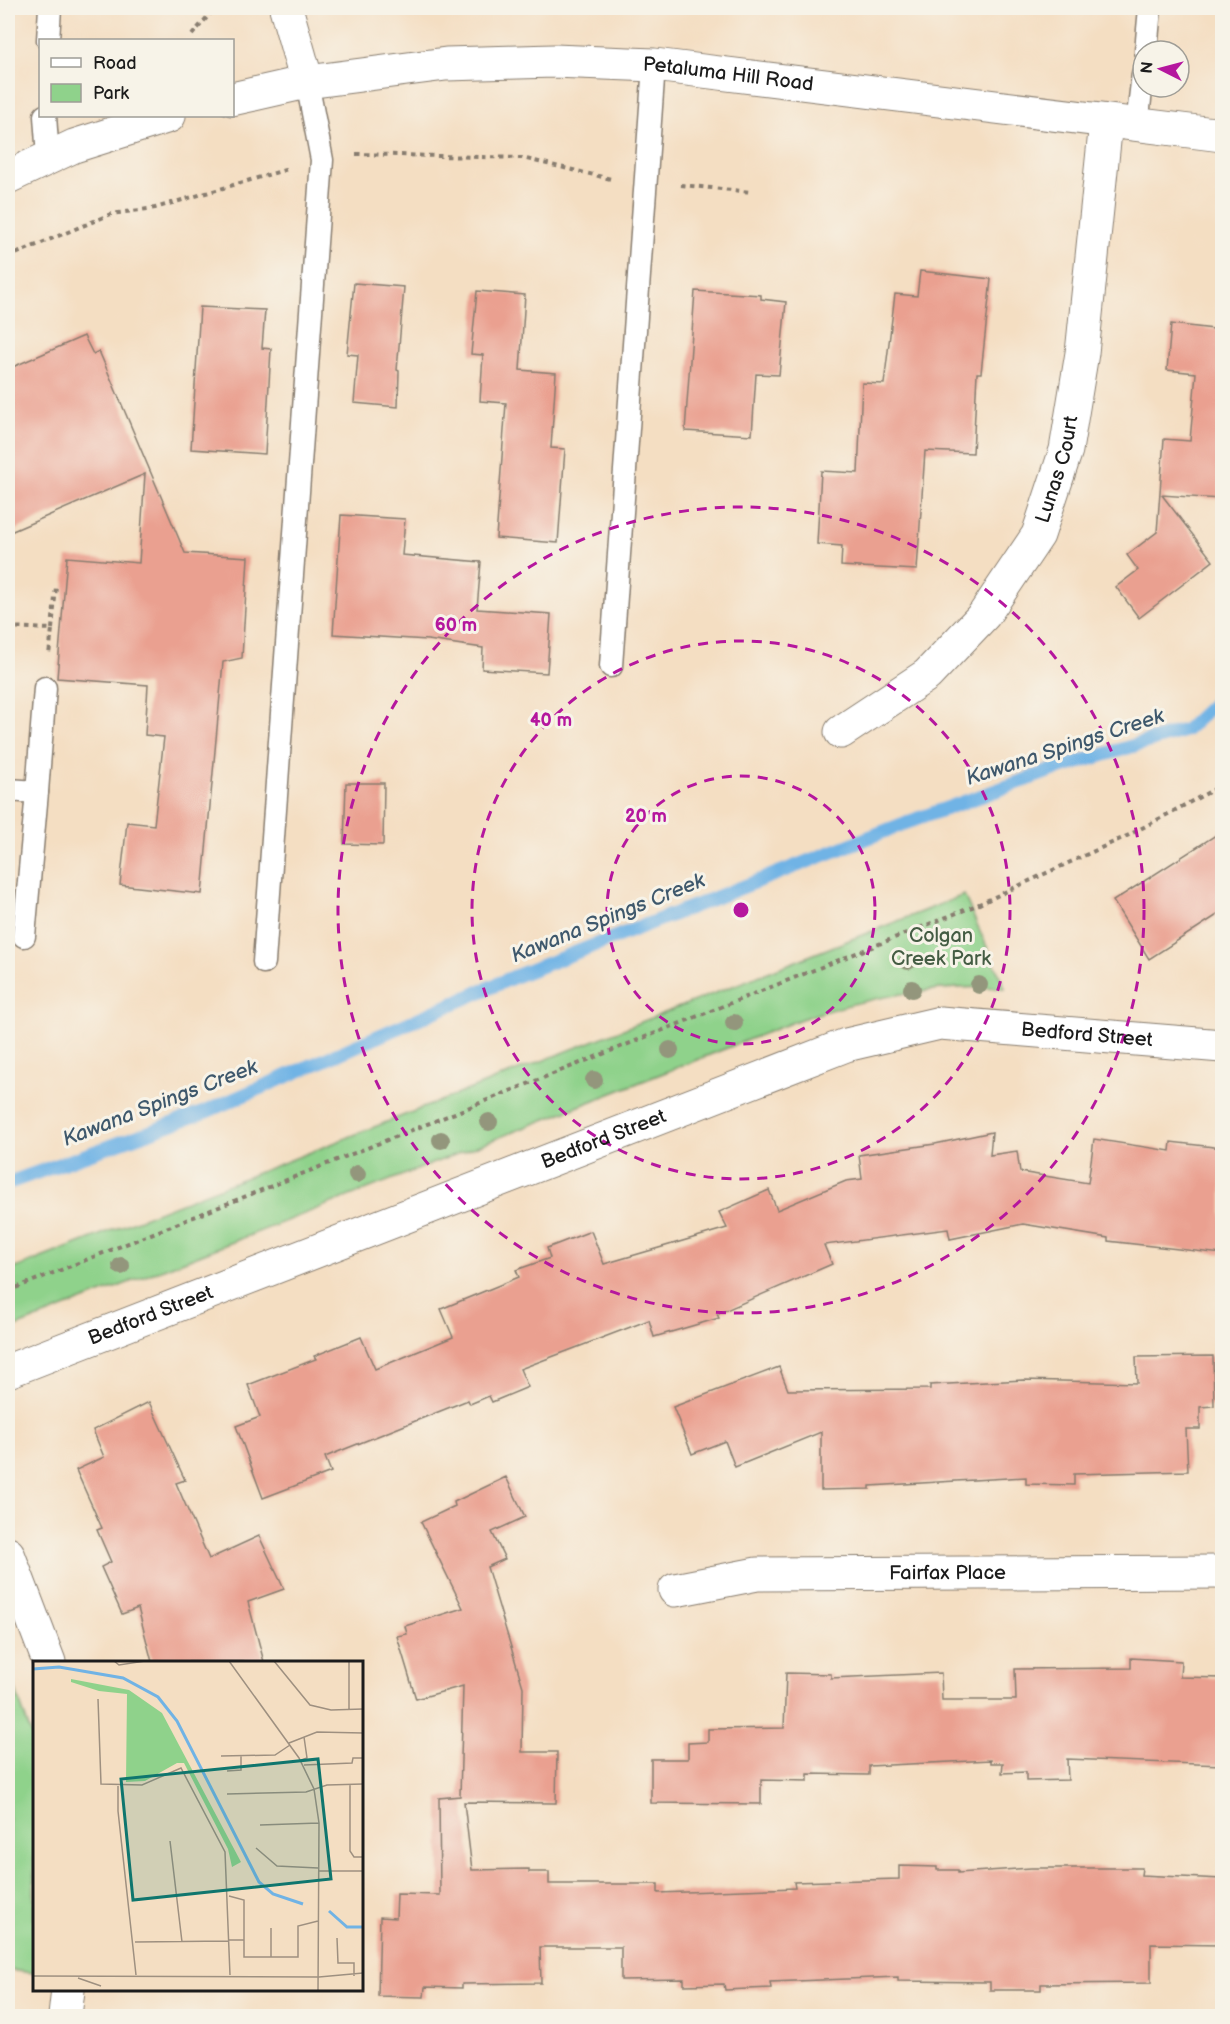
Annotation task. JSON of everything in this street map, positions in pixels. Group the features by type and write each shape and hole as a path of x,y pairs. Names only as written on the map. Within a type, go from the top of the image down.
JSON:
{"street":[{"path":"286,8 307,82"},
{"name":"Petaluma Hill Road","path":"234,99 307,82 446,64 554,61 654,65 899,93 1122,124 1222,135"},
{"path":"8,177 48,157 166,117"},
{"name":"Lunas Court","path":"841,732 927,675 984,615 1038,535 1066,450 1122,124"},
{"name":"Bedford Street","path":"8,1371 846,1044 940,1023 1027,1028 1222,1046"},
{"path":"8,1554 49,1661"},
{"name":"Fairfax Place","path":"675,1590 757,1574 1222,1572"},
{"path":"65,2016 68,1991"}],"lane":[{"path":"48,39 50,8"},
{"path":"1147,39 1150,8"},
{"path":"611,666 654,65"},
{"path":"264,962 322,160 307,82"},
{"path":"1122,124 1132,99"},
{"path":"45,117 48,157"},
{"path":"24,936 45,688"},
{"path":"8,790 37,792"}],"path":[{"path":"192,35 215,8"},
{"path":"8,257 111,214 155,208 344,154 522,158 602,178 752,192"},
{"path":"45,688 56,587"},
{"path":"8,627 52,629"},
{"path":"8,1291 977,906 1129,835 1222,785"}],"green space":[{"name":"Colgan Creek Park","path":"964,895 1005,988 953,988 901,994 825,1011 801,1019 8,1330 8,1271"},
{"path":"8,1668 33,1740 33,1973 8,1970"}],"building":[{"path":"920,271 991,279 981,373 977,373 973,453 925,451 917,570 841,566 842,546 817,544 821,471 858,473 862,383 884,384 895,294 917,296"},
{"path":"354,283 404,287 397,370 399,371 398,407 354,403 358,355 347,354"},
{"path":"477,291 525,295 520,370 556,373 551,448 565,449 558,543 496,538 506,403 480,401 483,355 471,354"},
{"path":"695,291 761,295 761,299 786,302 779,375 756,374 752,435 685,431"},
{"path":"200,307 265,310 262,348 271,349 265,454 191,449"},
{"path":"1171,324 1222,330 1220,499 1162,495 1213,561 1139,618 1116,587 1138,570 1127,555 1157,532 1164,439 1190,441 1196,373 1167,370"},
{"path":"84,336 93,354 99,351 185,553 248,557 242,658 223,662 202,894 120,885 127,822 154,825 164,737 145,735 148,685 57,678 67,557 139,563 145,474 8,533 8,369"},
{"path":"341,515 405,519 402,555 481,562 477,609 551,614 547,673 482,669 483,648 428,640 333,634"},
{"path":"346,783 384,783 383,845 344,844"},
{"path":"1222,831 1222,912 1149,959 1113,901"},
{"path":"992,1132 990,1155 1017,1151 1020,1172 1088,1183 1094,1139 1170,1151 1171,1142 1222,1148 1222,1254 1108,1241 1108,1238 1023,1224 950,1239 948,1229 824,1245 832,1264 717,1314 719,1318 654,1337 649,1320 520,1369 528,1387 492,1402 489,1396 470,1404 468,1400 325,1457 331,1472 263,1498 236,1426 260,1417 248,1385 316,1359 314,1356 361,1337 375,1369 453,1337 441,1309 519,1277 516,1270 550,1258 547,1248 591,1231 604,1264 727,1228 719,1212 769,1190 777,1210 846,1181 862,1179 859,1155 935,1144"},
{"path":"1213,1356 1214,1406 1200,1407 1200,1429 1186,1429 1188,1471 1074,1474 1074,1485 1026,1484 1026,1477 870,1486 870,1489 821,1490 821,1432 735,1467 725,1441 692,1454 673,1407 779,1367 788,1390 930,1389 930,1385 1024,1380 1137,1383 1136,1357"},
{"path":"149,1402 185,1480 176,1483 209,1559 259,1536 284,1589 248,1602 264,1661 152,1661 138,1608 122,1614 101,1567 111,1562 97,1530 102,1528 76,1470 104,1457 93,1430"},
{"path":"506,1477 525,1517 492,1532 505,1559 487,1567 523,1687 522,1752 557,1752 556,1803 464,1802 472,1870 529,1869 529,1872 549,1872 549,1884 658,1884 658,1893 795,1888 794,1882 899,1879 899,1866 937,1867 937,1870 958,1870 958,1873 1031,1868 1142,1868 1141,1875 1222,1879 1222,1945 1151,1944 1151,1983 1041,1984 1041,1990 990,1990 990,1982 898,1981 898,1977 770,1982 771,1988 725,1990 724,1984 684,1985 684,1979 621,1980 621,1947 540,1947 541,1983 462,1984 462,1988 425,1987 424,1997 378,1996 380,1917 396,1918 397,1894 440,1895 439,1798 460,1796 463,1686 416,1699 397,1636 407,1634 405,1626 463,1608 421,1522 455,1506 454,1502"},
{"path":"1131,1658 1181,1661 1180,1677 1222,1678 1222,1765 1067,1759 1068,1780 1026,1781 1026,1772 1002,1773 1003,1763 991,1763 991,1760 869,1766 869,1775 808,1774 808,1781 761,1780 761,1804 651,1803 651,1759 688,1759 688,1743 708,1742 708,1729 784,1728 786,1673 831,1674 831,1678 941,1673 942,1700 1016,1700 1015,1669 1131,1668"}],"waterway":[{"name":"Kawana Spings Creek","path":"8,1183 205,1112 516,976 903,824 1053,770 1186,730 1222,696"}]}
